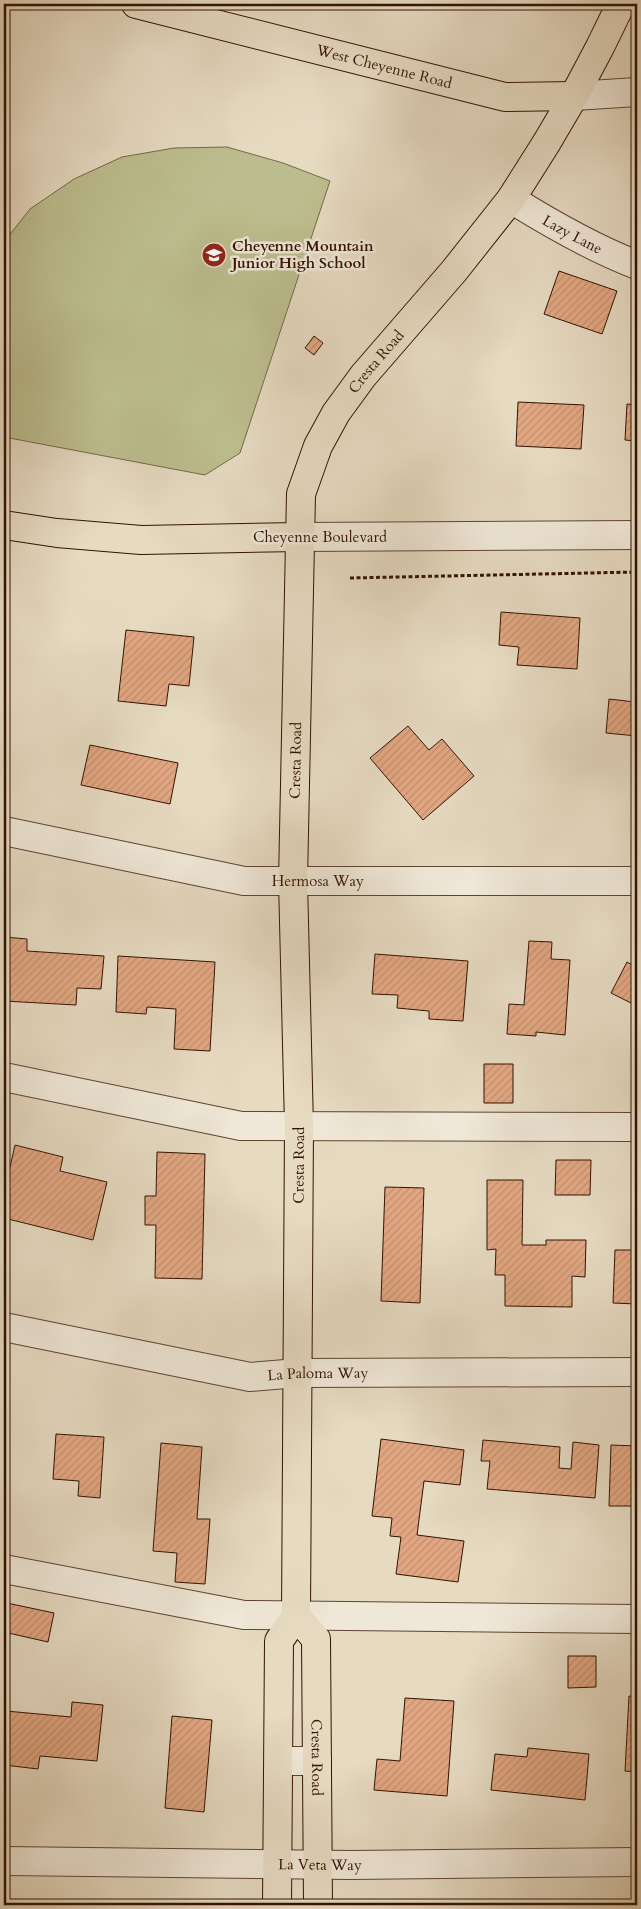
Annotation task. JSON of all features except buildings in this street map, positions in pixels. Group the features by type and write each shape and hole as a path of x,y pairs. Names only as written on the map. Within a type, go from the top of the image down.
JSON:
{"main road":[{"name":"West Cheyenne Road","path":"136,4 505,97 574,96"},
{"name":"Cresta Road","path":"318,1905 316,1639 296,1616 299,1126 293,881 301,494 318,446 336,413 363,376 454,272 511,199 574,96 621,4"},
{"name":"Cheyenne Boulevard","path":"4,525 57,533 141,540 300,537"},
{"path":"277,1905 279,1641 296,1616"}],"street":[{"name":"West Cheyenne Road","path":"574,96 637,92"},
{"name":"Lazy Lane","path":"511,199 550,223 613,256 637,265"},
{"name":"Cheyenne Boulevard","path":"300,537 637,535"},
{"name":"Hermosa Way","path":"4,831 244,881 637,881"},
{"path":"4,1077 240,1126 637,1126"},
{"name":"La Paloma Way","path":"4,1327 250,1377 298,1374 637,1372"},
{"path":"4,1569 244,1615 637,1620"},
{"path":"279,1762 317,1761"},
{"name":"La Veta Way","path":"4,1861 276,1864 637,1862"}],"path":[{"path":"350,578 637,572"}],"green space":[{"path":"227,147 283,163 330,181 240,453 205,475 4,437 4,242 30,209 74,179 122,157 174,148"}],"place":[{"name":"Cheyenne Mountain Junior High School","path":"214,255"}]}
